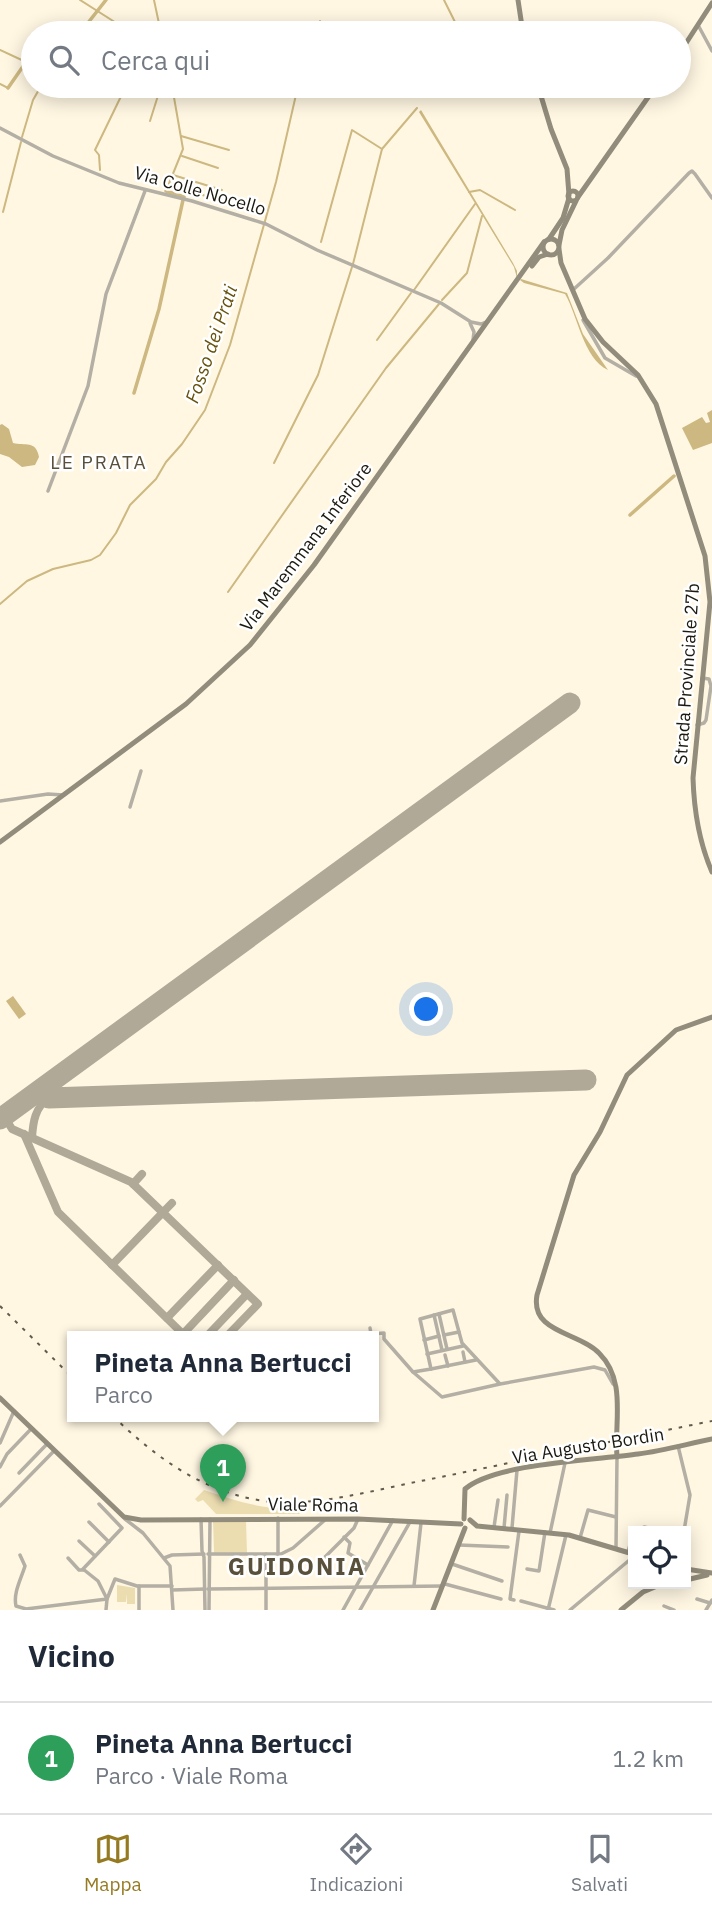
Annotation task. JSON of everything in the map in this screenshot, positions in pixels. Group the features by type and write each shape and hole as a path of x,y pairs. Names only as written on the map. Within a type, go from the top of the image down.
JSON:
{"main road":[{"path":"518,0 521,21"},
{"path":"691,36 712,3"},
{"path":"542,98 569,178 578,195"},
{"path":"643,382 598,337 580,309 561,263 559,247 562,230 578,195 647,98"},
{"path":"569,178 569,197 578,195"},
{"name":"Via Maremmana Inferiore","path":"0,842 195,697 250,645 314,565 547,241 563,218 569,197"},
{"path":"559,247 554,239 547,241 543,249 561,263"},
{"name":"Via Maremmana Inferiore","path":"522,275 540,257 550,255 559,247"},
{"name":"Strada Provinciale 27b","path":"643,382 658,409 694,517 708,572 710,602 694,759 694,802 699,834 712,872"},
{"path":"617,1457 617,1392 612,1371 597,1351 587,1343 542,1321 536,1308 537,1295 574,1175 600,1132 627,1075 676,1030 712,1017"},
{"path":"0,1400 124,1517"},
{"name":"Via Augusto Bordin","path":"466,1521 465,1489 490,1475 617,1457 712,1439"},
{"name":"Viale Roma","path":"124,1517 139,1520 326,1518 410,1522 466,1521 476,1526 566,1535 628,1553"},
{"path":"433,1610 466,1521"},
{"path":"691,1570 711,1573"},
{"path":"691,1579 711,1573"},
{"path":"621,1610 650,1589"}],"street":[{"path":"698,25 712,51"},
{"name":"Via Colle Nocello","path":"0,128 75,166 145,190 267,224 317,250 441,303 480,331"},
{"path":"572,291 608,258 692,171 712,198"},
{"path":"48,491 88,386 107,290 145,190"},
{"path":"580,309 595,343 607,359 643,382"},
{"path":"469,322 481,324 488,321"},
{"path":"469,322 474,332 473,342"},
{"path":"614,365 619,357"},
{"path":"130,807 141,771"},
{"path":"0,801 48,794 63,795"},
{"path":"431,1369 419,1319 453,1310 464,1346 502,1384"},
{"path":"437,1314 448,1366"},
{"path":"424,1340 459,1331"},
{"path":"379,1333 384,1333 384,1339 413,1372 442,1397 596,1367 606,1371 617,1392"},
{"path":"427,1354 464,1346"},
{"path":"463,1352 465,1362"},
{"path":"413,1372 476,1360"},
{"path":"0,1443 14,1411"},
{"path":"0,1467 8,1453 32,1429"},
{"path":"19,1473 47,1444"},
{"path":"678,1446 690,1495 685,1526"},
{"path":"0,1506 54,1451"},
{"path":"615,1548 617,1457"},
{"path":"527,1569 539,1571 565,1463"},
{"path":"514,1600 510,1599 516,1529 517,1470"},
{"path":"504,1528 507,1495"},
{"path":"494,1527 498,1500"},
{"path":"84,1570 122,1527 99,1504"},
{"path":"580,1538 588,1510 617,1517"},
{"path":"124,1517 141,1531 171,1567 173,1610"},
{"path":"278,1518 278,1554"},
{"path":"164,1558 172,1555 278,1554 293,1548 326,1518"},
{"path":"201,1519 206,1554 207,1610"},
{"path":"206,1554 210,1551 210,1519"},
{"path":"322,1560 354,1528 358,1519"},
{"path":"139,1520 141,1531"},
{"path":"342,1610 393,1520"},
{"path":"89,1522 109,1542"},
{"path":"360,1610 410,1522"},
{"path":"414,1586 421,1522"},
{"path":"548,1609 566,1535"},
{"path":"344,1537 351,1543 348,1553 368,1565"},
{"path":"79,1541 95,1556"},
{"path":"459,1545 508,1547"},
{"path":"266,1554 266,1610"},
{"path":"20,1555 25,1567 14,1603 16,1606 25,1609 107,1599"},
{"path":"68,1558 79,1570 84,1570 98,1581 107,1599"},
{"path":"570,1610 628,1559"},
{"path":"452,1564 502,1581"},
{"path":"106,1610 107,1599 115,1579 139,1586 206,1589 444,1585 501,1599"},
{"path":"139,1586 139,1610"},
{"path":"697,1599 711,1601 706,1610"},
{"path":"521,1601 554,1610"},
{"path":"664,1606 674,1610"}],"shaded area":[{"path":"421,110 513,263 517,278 514,267 419,112"},
{"path":"521,279 567,293 583,334 608,370 587,346 565,294 524,283"},
{"path":"712,410 712,443 693,450 682,428 702,417 706,423 710,422 707,413"},
{"path":"2,424 9,429 13,443 35,448 39,457 35,465 22,467 0,454"},
{"path":"13,996 26,1014 19,1019 6,1001"},
{"path":"204,1490 260,1506 295,1507 300,1514 216,1514 203,1500 198,1502 195,1499"},
{"path":"213,1521 246,1521 247,1553 214,1553"},
{"path":"117,1585 135,1588 135,1604 127,1604 127,1594 126,1602 117,1602"}],"waterway":[{"path":"80,0 113,21"},
{"path":"89,21 106,0"},
{"path":"154,0 158,21"},
{"path":"444,0 454,21"},
{"path":"0,50 21,60"},
{"path":"8,88 21,69"},
{"path":"0,84 8,88"},
{"path":"22,137 34,98"},
{"path":"100,170 99,155 95,150 120,98"},
{"path":"150,121 157,98"},
{"path":"166,191 183,149 174,98"},
{"name":"Fosso dei Prati","path":"0,604 27,581 53,569 91,560 100,555 116,533 130,505 156,479 205,410 230,345 276,182 295,98"},
{"path":"353,264 382,149 417,108"},
{"path":"321,242 352,130 382,149"},
{"path":"181,136 229,150"},
{"path":"3,212 21,142"},
{"path":"182,156 218,168"},
{"path":"173,175 222,190"},
{"path":"170,185 219,200"},
{"path":"469,192 480,190 515,210"},
{"path":"166,191 184,197"},
{"path":"134,393 159,309 183,200"},
{"path":"414,290 475,204"},
{"path":"442,300 467,273 482,216"},
{"path":"274,463 318,375 352,267"},
{"path":"377,340 411,293"},
{"path":"228,592 386,368 439,304"},
{"path":"630,515 674,476"}],"taxiway":[{"path":"32,1138 38,1110 49,1098"},
{"path":"4,1116 12,1129 131,1182 258,1304 232,1331"},
{"path":"24,1134 58,1212 180,1331"},
{"path":"133,1184 142,1174"},
{"path":"112,1265 172,1203"},
{"path":"167,1318 218,1265"},
{"path":"186,1331 234,1280"},
{"path":"212,1331 247,1294"}],"runway":[{"path":"0,1119 570,703"},
{"path":"49,1098 586,1080"}],"railway":[{"path":"0,1306 67,1372"},
{"path":"120,1422 162,1458 197,1480 258,1500 299,1502 342,1497 712,1421"}],"place":[{"name":"Pineta Anna Bertucci","path":"223,1502"}],"district":[{"name":"LE PRATA","path":"99,462"},
{"name":"GUIDONIA","path":"297,1567"}]}
